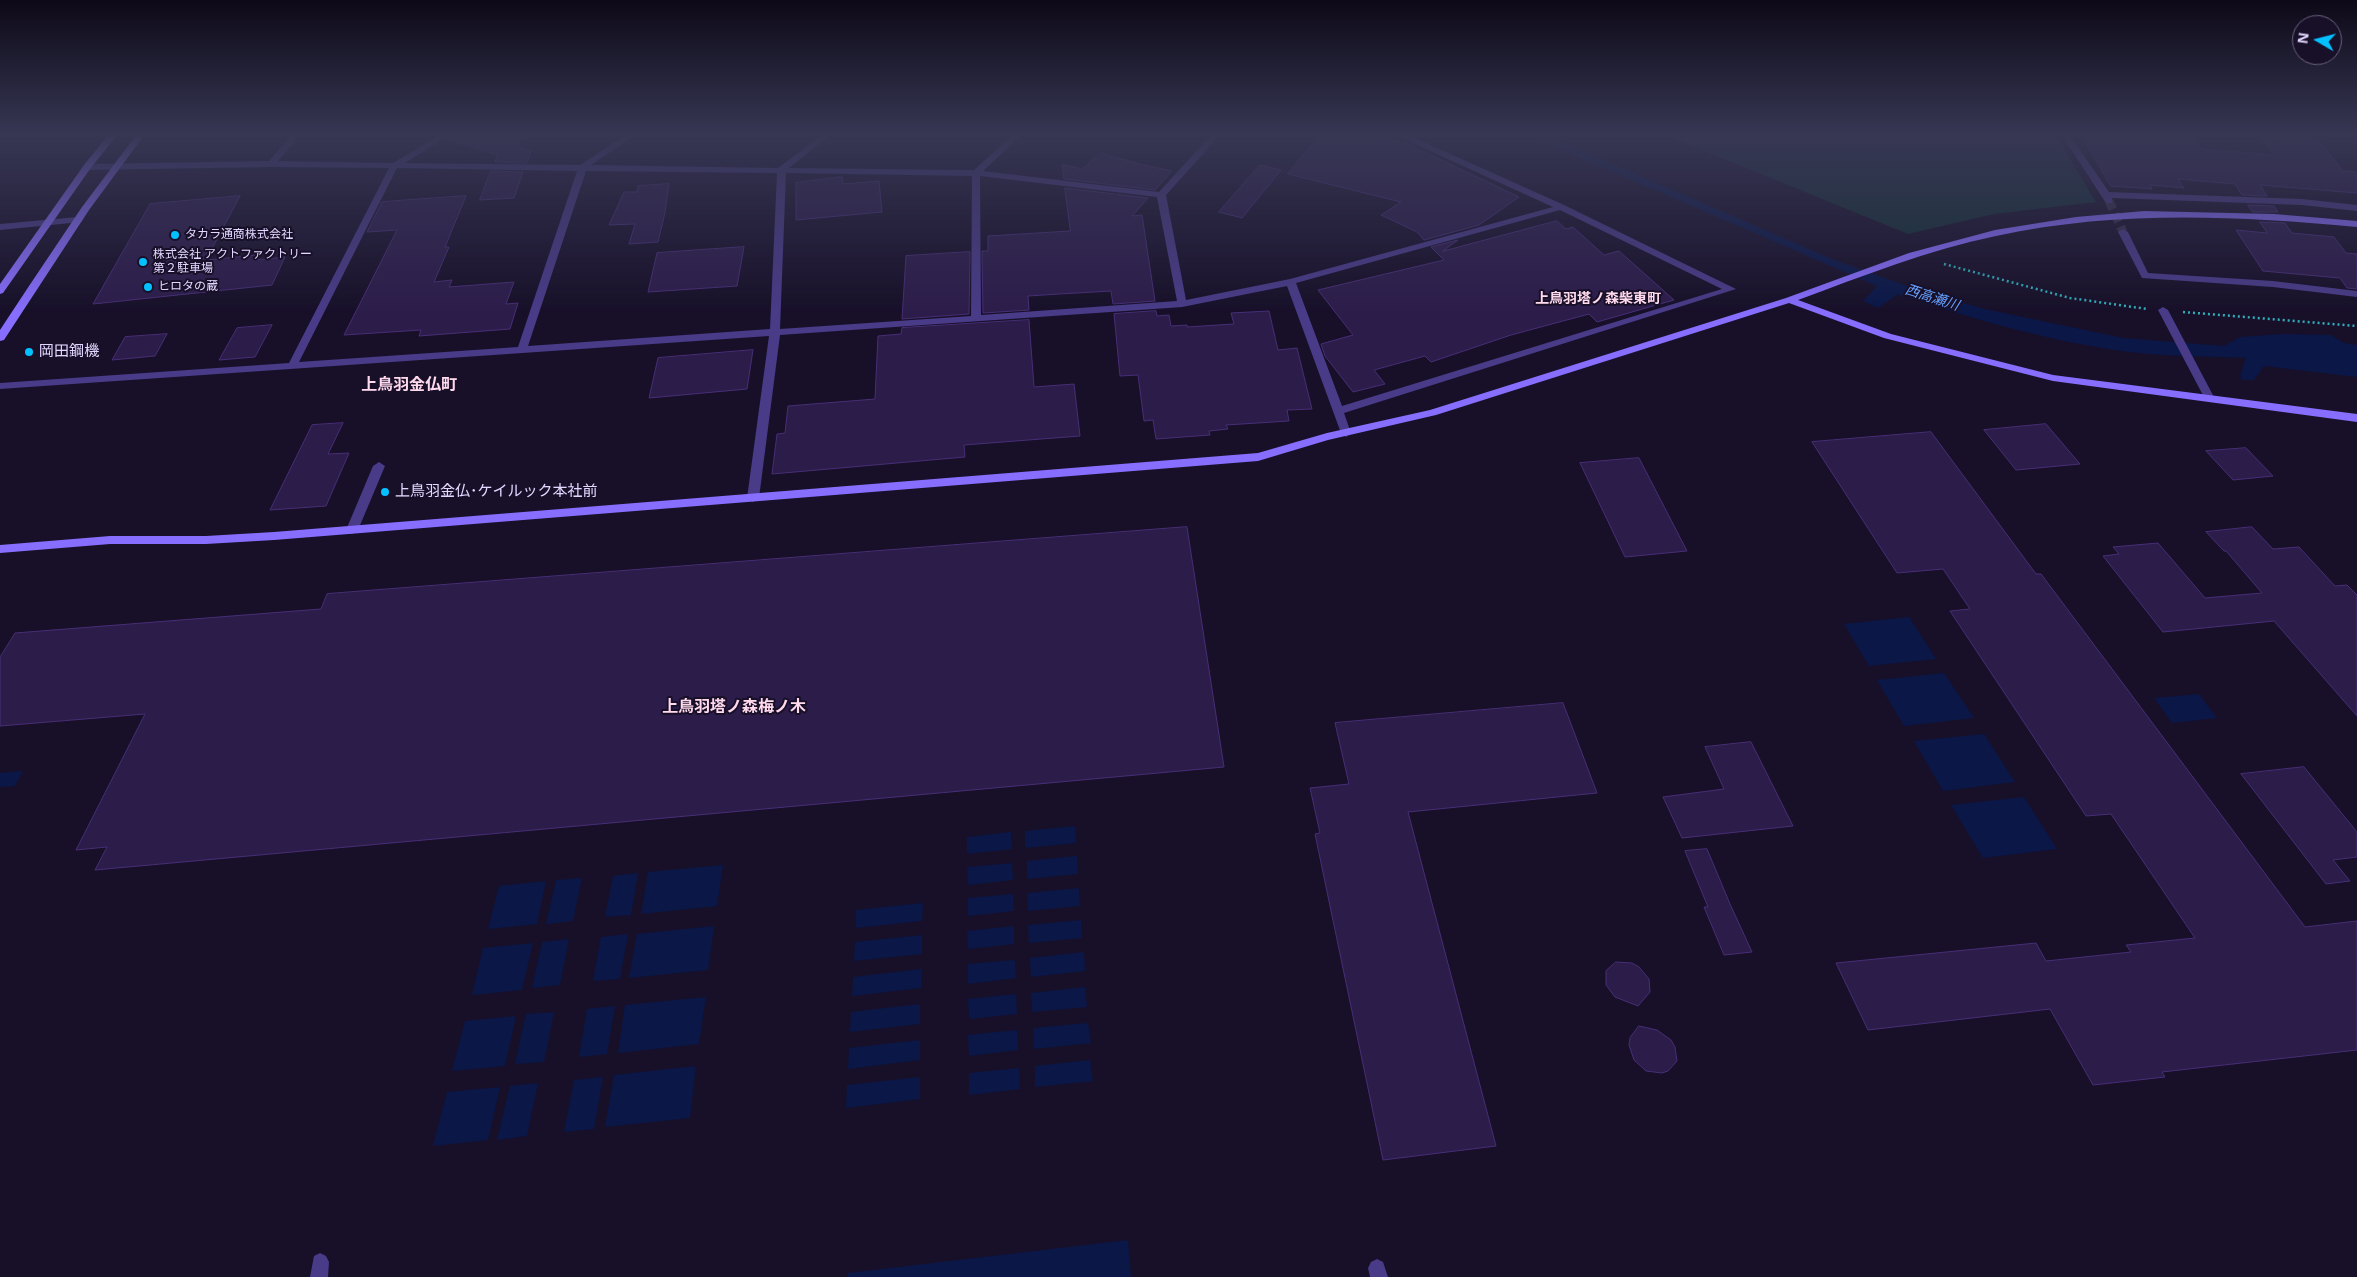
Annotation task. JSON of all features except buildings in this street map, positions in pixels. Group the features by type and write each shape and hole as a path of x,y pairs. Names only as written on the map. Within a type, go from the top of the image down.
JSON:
{"street":[{"path":"0,291 68,194"},
{"path":"0,338 96,194"},
{"path":"292,366 380,194"},
{"path":"522,350 574,194"},
{"path":"753,498 775,332 781,194"},
{"path":"976,194 976,318"},
{"path":"1149,194 1161,195 1182,304"},
{"path":"1338,410 1731,289 1532,194"},
{"path":"2105,194 2108,198 2302,202 2357,208"},
{"path":"0,386 1182,304 1291,282 1561,207"},
{"path":"0,549 110,540 206,540 352,530 1258,457 1346,433 1432,413 1789,300 1912,255 1995,233 2076,220 2144,214 2274,217 2357,224"},
{"path":"0,227 78,220"},
{"path":"2123,232 2145,276 2273,284 2357,294"},
{"path":"1291,282 1346,433"},
{"path":"1789,300 1888,336 2053,378 2357,418"},
{"path":"2164,310 2210,399"},
{"path":"352,530 379,466"}],"path":[{"path":"1943,264 2072,299 2115,307 2357,326"}],"green space":[{"path":"1809,194 2091,194 2096,202 1994,214 1908,234"}],"water":[{"name":"西高瀬川","path":"1663,194 1681,194 1832,259 1930,294 1985,309 2123,338 2224,346 2240,337 2282,334 2331,335 2344,343 2357,345 2357,377 2264,366 2254,380 2242,380 2240,376 2246,358 2159,355 2100,348 2012,329 1898,294 1878,308 1863,301 1877,286"},
{"path":"1909,617 1936,659 1869,666 1844,624"},
{"path":"1944,673 1974,718 1904,726 1877,680"},
{"path":"2199,694 2217,718 2172,723 2154,698"},
{"path":"1984,734 2015,782 1943,791 1914,741"},
{"path":"23,771 15,786 0,787 0,773"},
{"path":"2024,797 2057,849 1983,858 1951,805"},
{"path":"1075,826 1076,843 1025,848 1025,831"},
{"path":"1011,832 1012,849 967,854 967,837"},
{"path":"1077,856 1078,874 1027,879 1027,861"},
{"path":"1012,863 1013,880 968,885 967,867"},
{"path":"723,865 717,906 641,914 648,872"},
{"path":"638,873 631,915 605,917 613,876"},
{"path":"582,878 573,921 546,924 556,880"},
{"path":"546,881 537,924 488,929 499,886"},
{"path":"1079,888 1080,906 1028,911 1027,893"},
{"path":"1013,894 1014,911 968,916 968,898"},
{"path":"923,903 922,921 856,928 856,910"},
{"path":"1081,920 1082,938 1029,943 1028,925"},
{"path":"714,926 708,970 629,978 637,934"},
{"path":"1014,926 1014,944 968,949 967,931"},
{"path":"628,934 620,979 593,981 601,937"},
{"path":"922,935 922,954 854,961 855,942"},
{"path":"569,939 560,985 532,988 542,942"},
{"path":"533,943 522,990 472,995 483,948"},
{"path":"1084,952 1085,971 1031,977 1030,958"},
{"path":"1015,960 1016,978 968,984 968,964"},
{"path":"921,969 921,988 852,996 853,977"},
{"path":"1085,987 1087,1007 1032,1012 1031,993"},
{"path":"1016,994 1017,1014 969,1019 968,999"},
{"path":"706,997 699,1044 618,1053 625,1005"},
{"path":"920,1004 920,1024 850,1032 851,1012"},
{"path":"615,1006 607,1054 579,1057 587,1009"},
{"path":"554,1012 544,1062 515,1064 526,1014"},
{"path":"516,1016 505,1066 452,1071 465,1021"},
{"path":"1088,1023 1091,1043 1034,1049 1033,1028"},
{"path":"1017,1030 1018,1050 969,1056 968,1035"},
{"path":"920,1040 920,1060 848,1069 849,1048"},
{"path":"1090,1060 1093,1081 1035,1087 1035,1066"},
{"path":"696,1066 690,1118 605,1127 614,1075"},
{"path":"1019,1068 1020,1089 969,1095 969,1073"},
{"path":"603,1077 594,1129 564,1132 574,1080"},
{"path":"920,1077 920,1099 846,1108 847,1085"},
{"path":"538,1083 527,1136 497,1140 510,1086"},
{"path":"500,1087 488,1140 433,1146 447,1092"},
{"path":"1128,1240 1131,1277 848,1277 848,1273"}],"tunnel":[{"path":"2109,201 2123,232"}],"place":[{"name":"タカラ通商株式会社","path":"175,235"},
{"name":"株式会社 アクトファクトリー 第２駐車場","path":"143,262"},
{"name":"ヒロタの蔵","path":"148,287"},
{"name":"岡田鋼機","path":"29,352"},
{"name":"上鳥羽金仏･ケイルック本社前","path":"385,492"}],"district":[{"name":"上鳥羽塔ノ森柴東町","path":"1598,299"},
{"name":"上鳥羽金仏町","path":"409,385"},
{"name":"上鳥羽塔ノ森梅ノ木","path":"734,707"}]}
